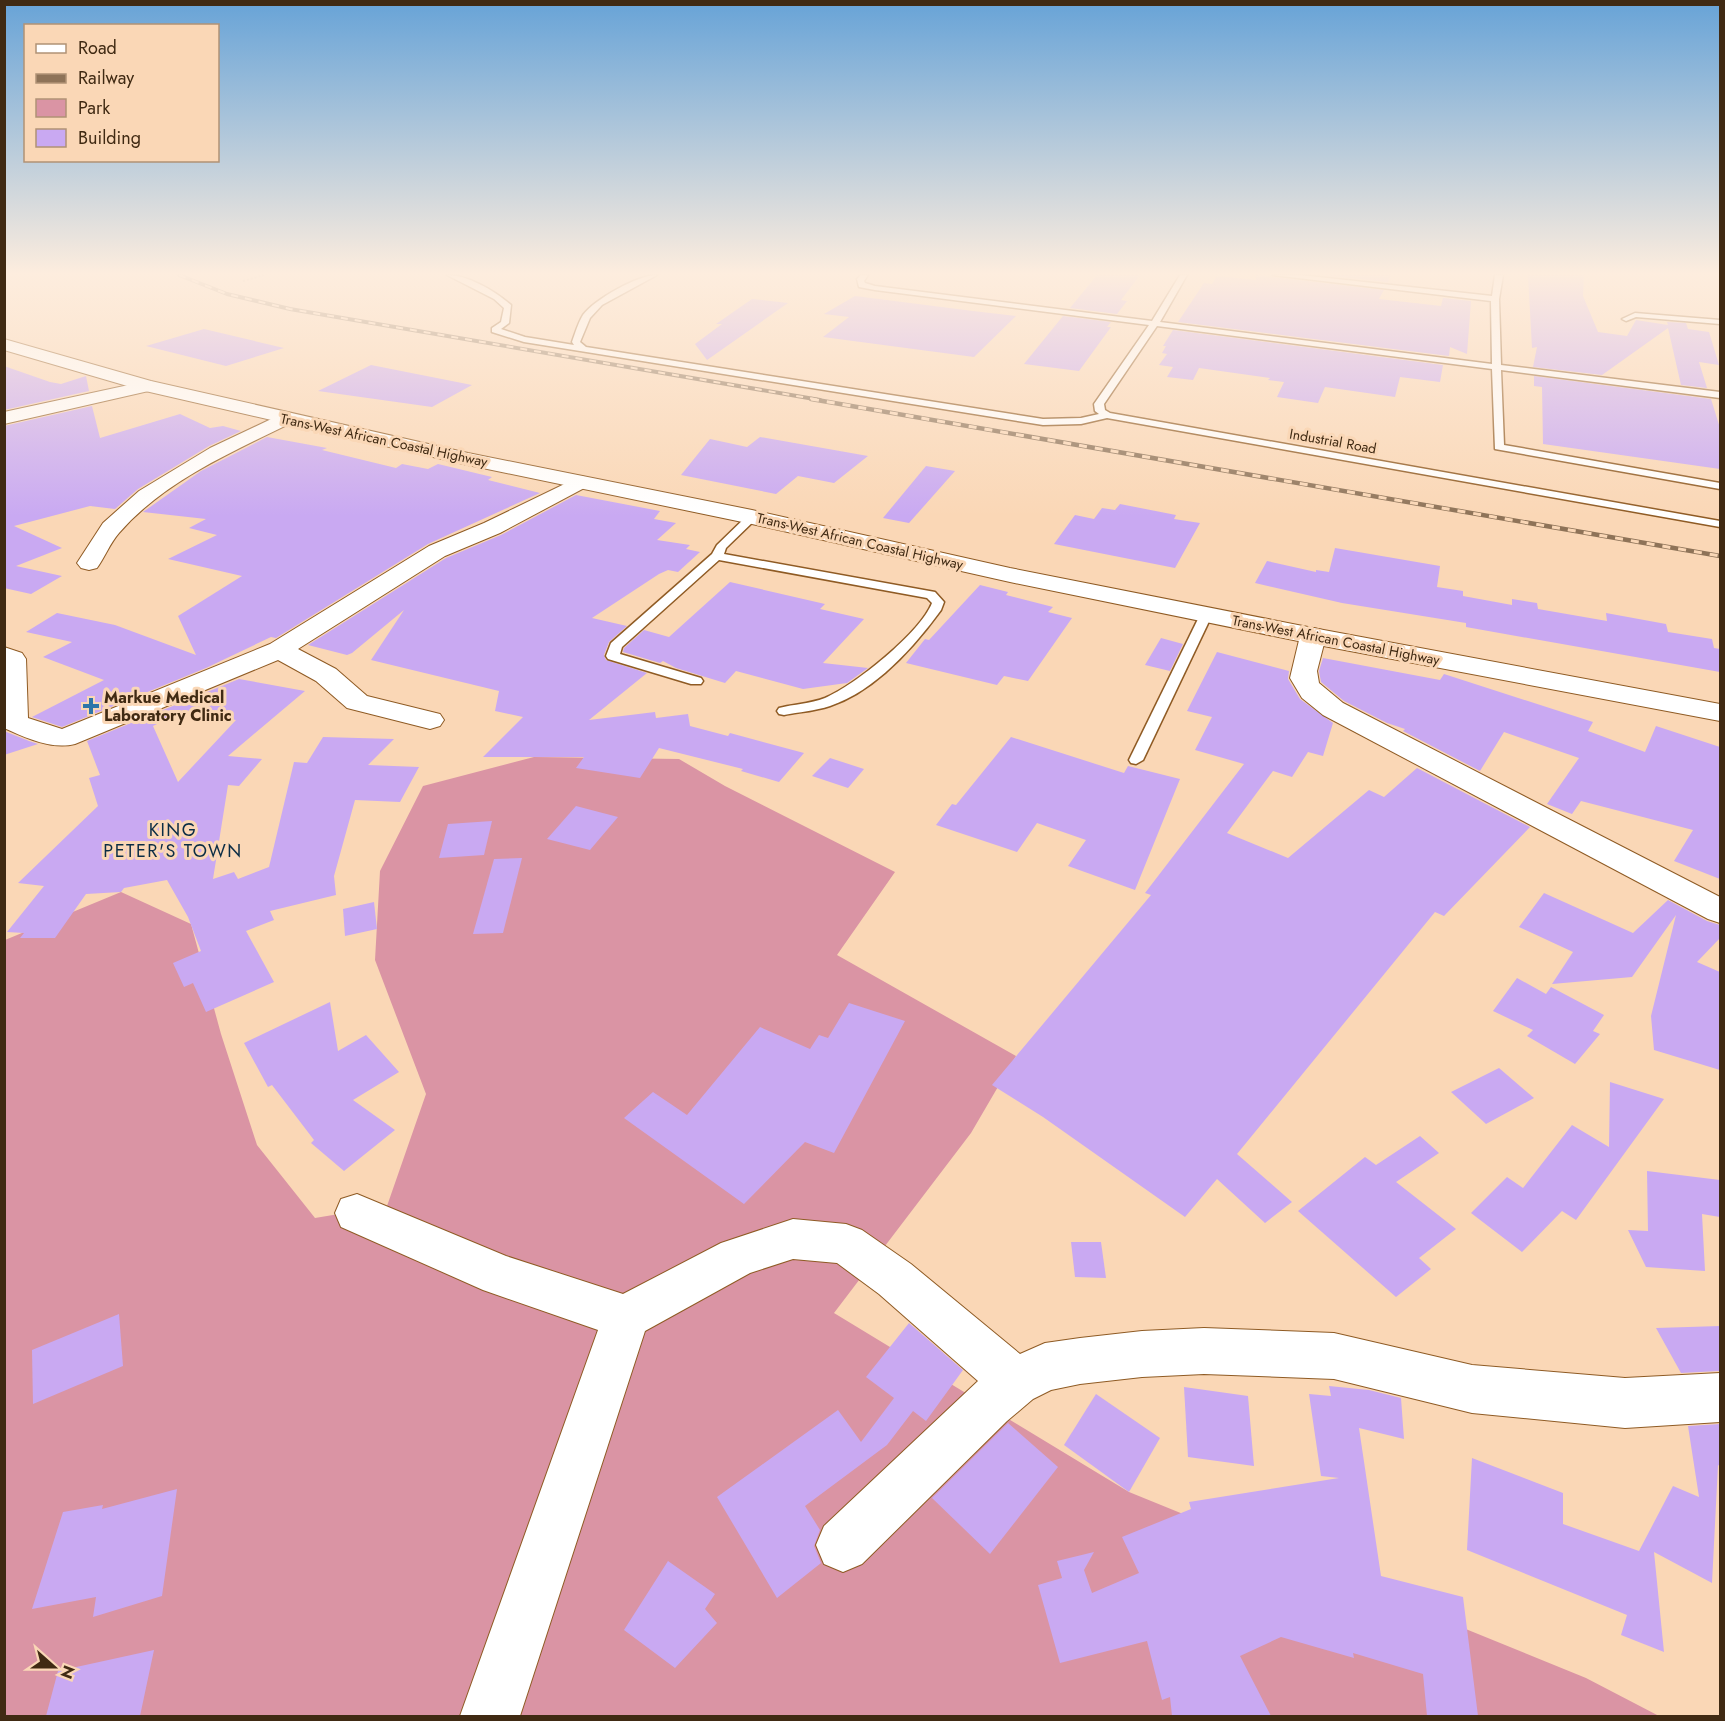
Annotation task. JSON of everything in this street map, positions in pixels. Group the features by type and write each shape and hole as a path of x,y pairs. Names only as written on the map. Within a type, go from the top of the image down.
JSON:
{"main road":[{"name":"Trans-West African Coastal Highway","path":"43,355 147,386 285,418 1010,575 1313,636 1720,713"},
{"path":"4,418 147,386"},
{"path":"89,563 109,530 148,494 217,453 285,418"},
{"path":"4,655 13,659 14,722 37,732 65,738 279,650 437,551 492,528 580,482"},
{"path":"1313,636 1304,670 1304,681 1310,691 1333,709 1720,911"},
{"path":"279,650 326,675 357,702 430,720"},
{"path":"357,1213 499,1275 626,1317"},
{"path":"490,1716 626,1317 737,1257 793,1239 846,1244 895,1279 1016,1382"},
{"path":"843,1545 960,1430 1016,1382 1045,1367 1080,1361 1142,1354 1204,1351 1334,1356 1472,1389 1625,1403 1720,1398"}],"lane":[{"path":"623,355 1043,422 1082,421 1107,415"},
{"path":"1107,415 1100,411 1099,404 1133,355"},
{"path":"1405,355 1720,395"},
{"path":"1496,355 1499,447 1720,486"},
{"name":"Industrial Road","path":"1107,415 1720,524"},
{"path":"696,681 619,659 613,656 613,651 717,556 721,547 752,518"},
{"path":"717,556 931,596 939,602 936,610 897,654 852,688 829,702 784,711"},
{"path":"1136,760 1206,615"}],"green space":[{"path":"534,757 679,759 725,786 895,872 837,955 1016,1056 971,1133 834,1313 1129,1492 1586,1678 1659,1716 5,1716 5,940 121,892 191,924 221,1034 257,1145 315,1218 387,1206 426,1094 375,960 380,871 423,786"}],"building":[{"path":"183,355 260,355 226,366"},
{"path":"703,355 714,355 707,360"},
{"path":"1031,355 1090,355 1079,371 1024,364"},
{"path":"1166,355 1368,355 1443,365 1440,382 1400,377 1395,397 1325,387 1318,403 1277,397 1284,382 1268,380 1270,378 1199,368 1193,380 1167,377 1173,367 1159,365"},
{"path":"1535,355 1630,355 1602,375 1533,367"},
{"path":"1674,355 1716,355 1719,365 1699,362 1707,388 1681,385"},
{"path":"371,365 472,385 432,407 318,391"},
{"path":"4,366 61,384 86,376 89,391 4,410"},
{"path":"1534,376 1711,399 1720,428 1720,469 1543,444 1542,387 1534,386"},
{"path":"92,406 100,438 180,414 210,428 223,426 241,431 209,446 138,489 115,509 90,506 14,526 62,548 16,566 62,576 31,594 4,588 4,426"},
{"path":"267,437 327,448 322,450 396,468 402,464 428,469 438,464 492,477 488,480 540,493 428,544 276,638 271,637 206,668 62,727 32,717 104,680 43,657 72,642 26,632 57,613 115,625 196,655 178,616 242,576 168,559 217,535 189,528 206,519 143,512 201,471"},
{"path":"760,437 868,456 834,483 798,476 776,494 681,475 710,439 747,447"},
{"path":"926,466 955,471 909,523 883,518"},
{"path":"576,495 660,511 654,519 676,523 657,540 690,545 686,549 700,552 678,572 668,570 659,574 592,618 627,626 609,642 604,655 606,660 647,673 589,720 655,712 656,718 688,714 690,726 728,736 730,733 804,753 779,782 741,771 743,769 659,748 640,778 576,768 584,757 483,757 523,717 495,711 499,691 371,660 404,610 347,655 308,645 446,558 501,535"},
{"path":"1120,504 1176,515 1174,519 1200,523 1175,568 1054,544 1075,515 1094,519 1102,508 1115,510"},
{"path":"1335,548 1440,566 1437,587 1463,591 1463,596 1512,605 1512,599 1537,603 1538,609 1607,621 1606,613 1666,624 1668,632 1712,639 1714,648 1720,649 1720,672 1466,627 1466,623 1342,603 1255,583 1267,561 1316,572 1316,570 1329,572"},
{"path":"730,582 825,604 820,609 864,619 823,663 868,668 847,683 803,689 736,671 725,683 676,668 663,661 660,663 623,652 624,648 644,630 669,637"},
{"path":"980,585 1008,592 1006,595 1053,607 1048,612 1072,618 1028,681 1004,676 997,685 906,663 925,639 929,640"},
{"path":"1161,638 1183,644 1170,671 1145,665"},
{"path":"1217,652 1289,671 1288,679 1300,699 1333,723 1323,756 1308,752 1292,777 1273,771 1227,833 1288,858 1369,790 1384,797 1417,768 1530,827 1444,916 1435,912 1237,1154 1292,1202 1265,1223 1217,1179 1185,1217 1043,1117 992,1085 1151,895 1145,893 1244,764 1195,750 1212,717 1187,711"},
{"path":"1323,658 1440,680 1444,674 1593,722 1588,731 1645,752 1656,726 1720,747 1720,879 1674,861 1693,830 1581,801 1572,814 1547,804 1579,758 1504,732 1480,771 1403,731 1405,729 1387,723 1344,701 1321,682 1319,671"},
{"path":"239,679 305,691 228,756 262,759 239,786 228,785 213,879 234,872 238,879 269,867 294,762 307,763 323,737 394,739 368,765 419,767 400,802 355,800 334,876 336,895 270,911 274,920 246,931 274,982 206,1012 193,983 184,987 173,963 201,951 188,917 167,880 124,888 121,892 86,894 55,938 20,938 24,933 7,932 44,886 18,883 98,806 89,778 100,775 87,741","holes":["185,710 236,720 178,782 153,726"]},
{"path":"4,731 29,741 38,744 4,755"},
{"path":"1011,737 1124,773 1128,766 1180,779 1135,890 1068,866 1086,840 1037,823 1017,852 936,825 952,804 956,805"},
{"path":"830,758 864,769 848,788 812,776"},
{"path":"576,806 618,817 590,850 547,839"},
{"path":"492,821 484,855 439,858 448,824"},
{"path":"522,858 503,933 473,934 494,859"},
{"path":"1544,893 1633,933 1668,900 1707,921 1720,925 1720,938 1697,962 1720,972 1720,1070 1654,1050 1651,1016 1676,915 1632,977 1552,984 1573,952 1519,927"},
{"path":"374,902 377,929 345,936 343,909"},
{"path":"1517,978 1546,994 1551,987 1604,1015 1593,1031 1600,1034 1575,1064 1527,1036 1533,1030 1493,1011"},
{"path":"330,1002 338,1051 366,1035 399,1072 353,1100 395,1130 344,1171 311,1143 314,1140 272,1085 268,1087 244,1043"},
{"path":"849,1003 905,1021 834,1153 805,1142 744,1204 624,1118 653,1092 687,1115 760,1027 810,1049 819,1035 828,1038"},
{"path":"1499,1068 1534,1098 1486,1124 1451,1092"},
{"path":"1610,1082 1664,1099 1576,1220 1562,1211 1522,1252 1471,1213 1507,1177 1523,1188 1572,1125 1609,1147"},
{"path":"1420,1136 1439,1153 1396,1182 1456,1229 1419,1258 1431,1269 1396,1297 1298,1211 1365,1157 1376,1165"},
{"path":"1647,1171 1720,1180 1720,1217 1702,1214 1705,1271 1646,1267 1628,1230 1648,1231"},
{"path":"1071,1242 1101,1242 1106,1278 1075,1277"},
{"path":"119,1314 123,1366 33,1404 32,1350"},
{"path":"909,1323 963,1370 926,1421 913,1411 887,1445 805,1506 820,1530 814,1546 821,1563 777,1598 717,1497 838,1410 861,1442 894,1398 866,1377"},
{"path":"1720,1326 1720,1371 1681,1373 1656,1328"},
{"path":"1329,1386 1369,1390 1401,1398 1404,1439 1359,1428 1381,1576 1463,1597 1478,1716 1427,1716 1423,1674 1353,1653 1354,1658 1281,1637 1240,1656 1271,1716 1172,1716 1170,1697 1162,1700 1147,1641 1060,1663 1038,1585 1062,1578 1057,1561 1094,1552 1084,1570 1092,1593 1139,1573 1122,1537 1191,1509 1189,1502 1339,1478 1321,1476 1309,1394 1331,1396"},
{"path":"1184,1387 1248,1396 1254,1466 1188,1457"},
{"path":"1096,1394 1160,1438 1129,1492 1064,1445"},
{"path":"1008,1423 1058,1467 990,1554 932,1498"},
{"path":"1720,1424 1720,1466 1718,1465 1712,1583 1654,1552 1664,1652 1621,1635 1627,1615 1467,1550 1472,1458 1563,1493 1563,1524 1639,1551 1673,1486 1699,1497 1688,1426"},
{"path":"177,1489 162,1596 93,1617 96,1597 32,1609 63,1512 103,1505 102,1509"},
{"path":"668,1561 715,1594 705,1609 717,1623 675,1668 624,1630"},
{"path":"154,1650 140,1716 46,1716 58,1671"}],"railway":[{"path":"560,355 820,400"},
{"path":"811,399 1720,556"}],"place":[{"name":"Markue Medical Laboratory Clinic","path":"91,706"}],"district":[{"name":"KING PETER'S TOWN","path":"173,840"}]}
